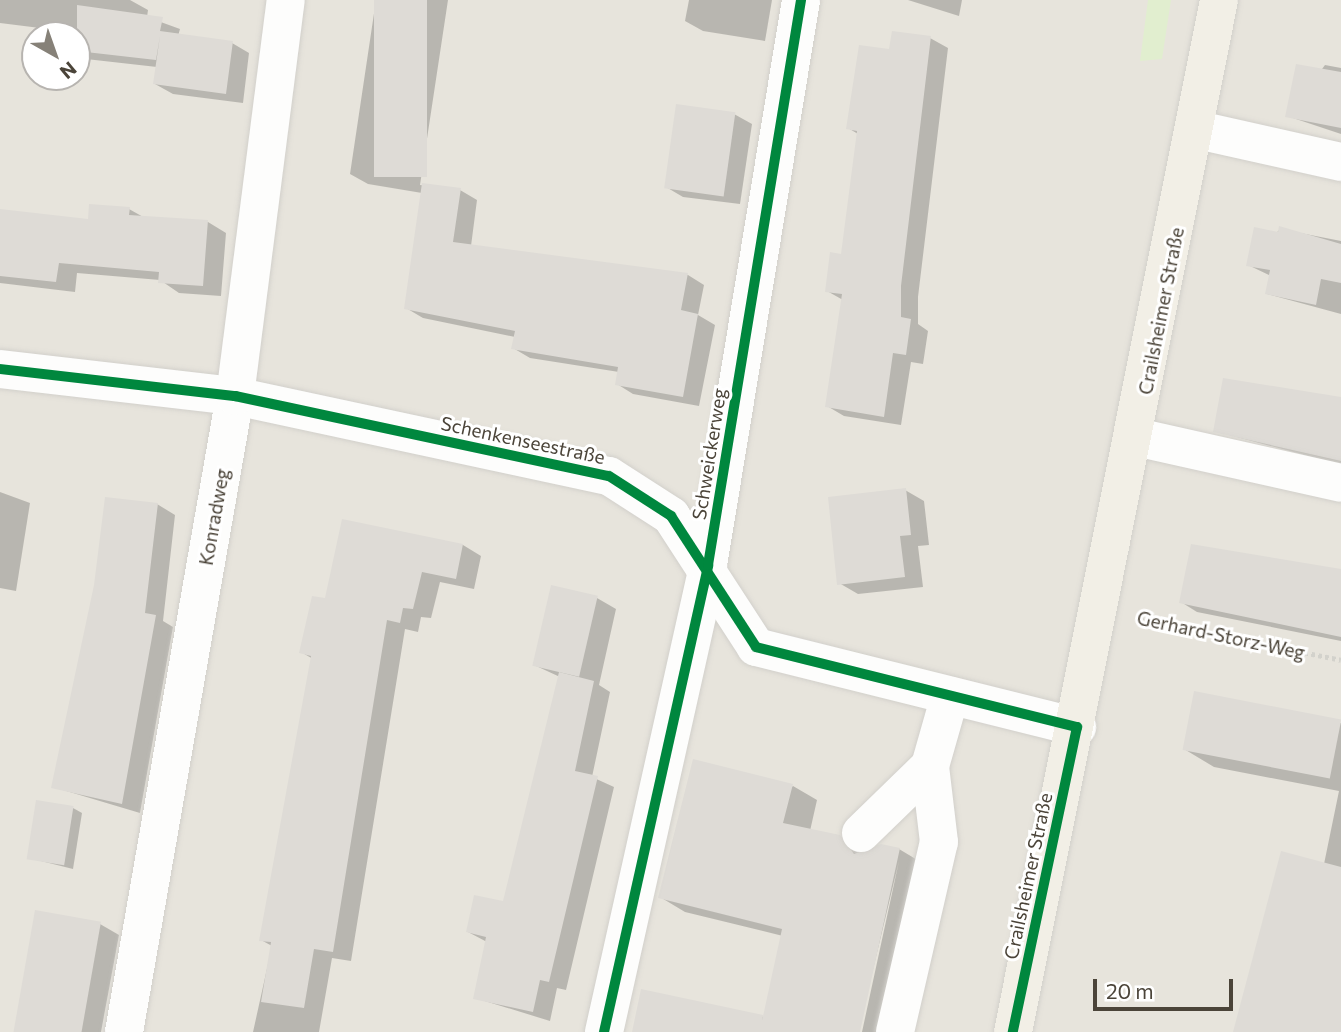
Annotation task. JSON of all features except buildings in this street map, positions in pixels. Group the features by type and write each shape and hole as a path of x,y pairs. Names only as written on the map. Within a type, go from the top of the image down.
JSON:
{"main road":[{"name":"Crailsheimer Straße","path":"1013,1032 1198,130 1219,0"}],"street":[{"name":"Konradweg","path":"124,1032 235,396 286,0"},
{"name":"Schweickerweg","path":"604,1032 708,565 801,0"},
{"path":"1198,130 1341,162"},
{"name":"Schenkenseestraße","path":"0,369 235,396 609,476 671,516 708,565 733,620 756,647 1077,727"},
{"path":"1136,437 1341,483"},
{"path":"895,1032 939,842 930,766 950,696"},
{"path":"861,833 930,766"}],"shaded area":[{"path":"0,0 1341,0 1341,1032 0,1032"}],"green space":[{"path":"1148,0 1171,0 1162,59 1140,61"}],"cycle path":[{"path":"604,1032 708,565 801,0"},
{"path":"0,369 235,396 609,476 671,516 756,647 1077,727 1013,1032"}]}
